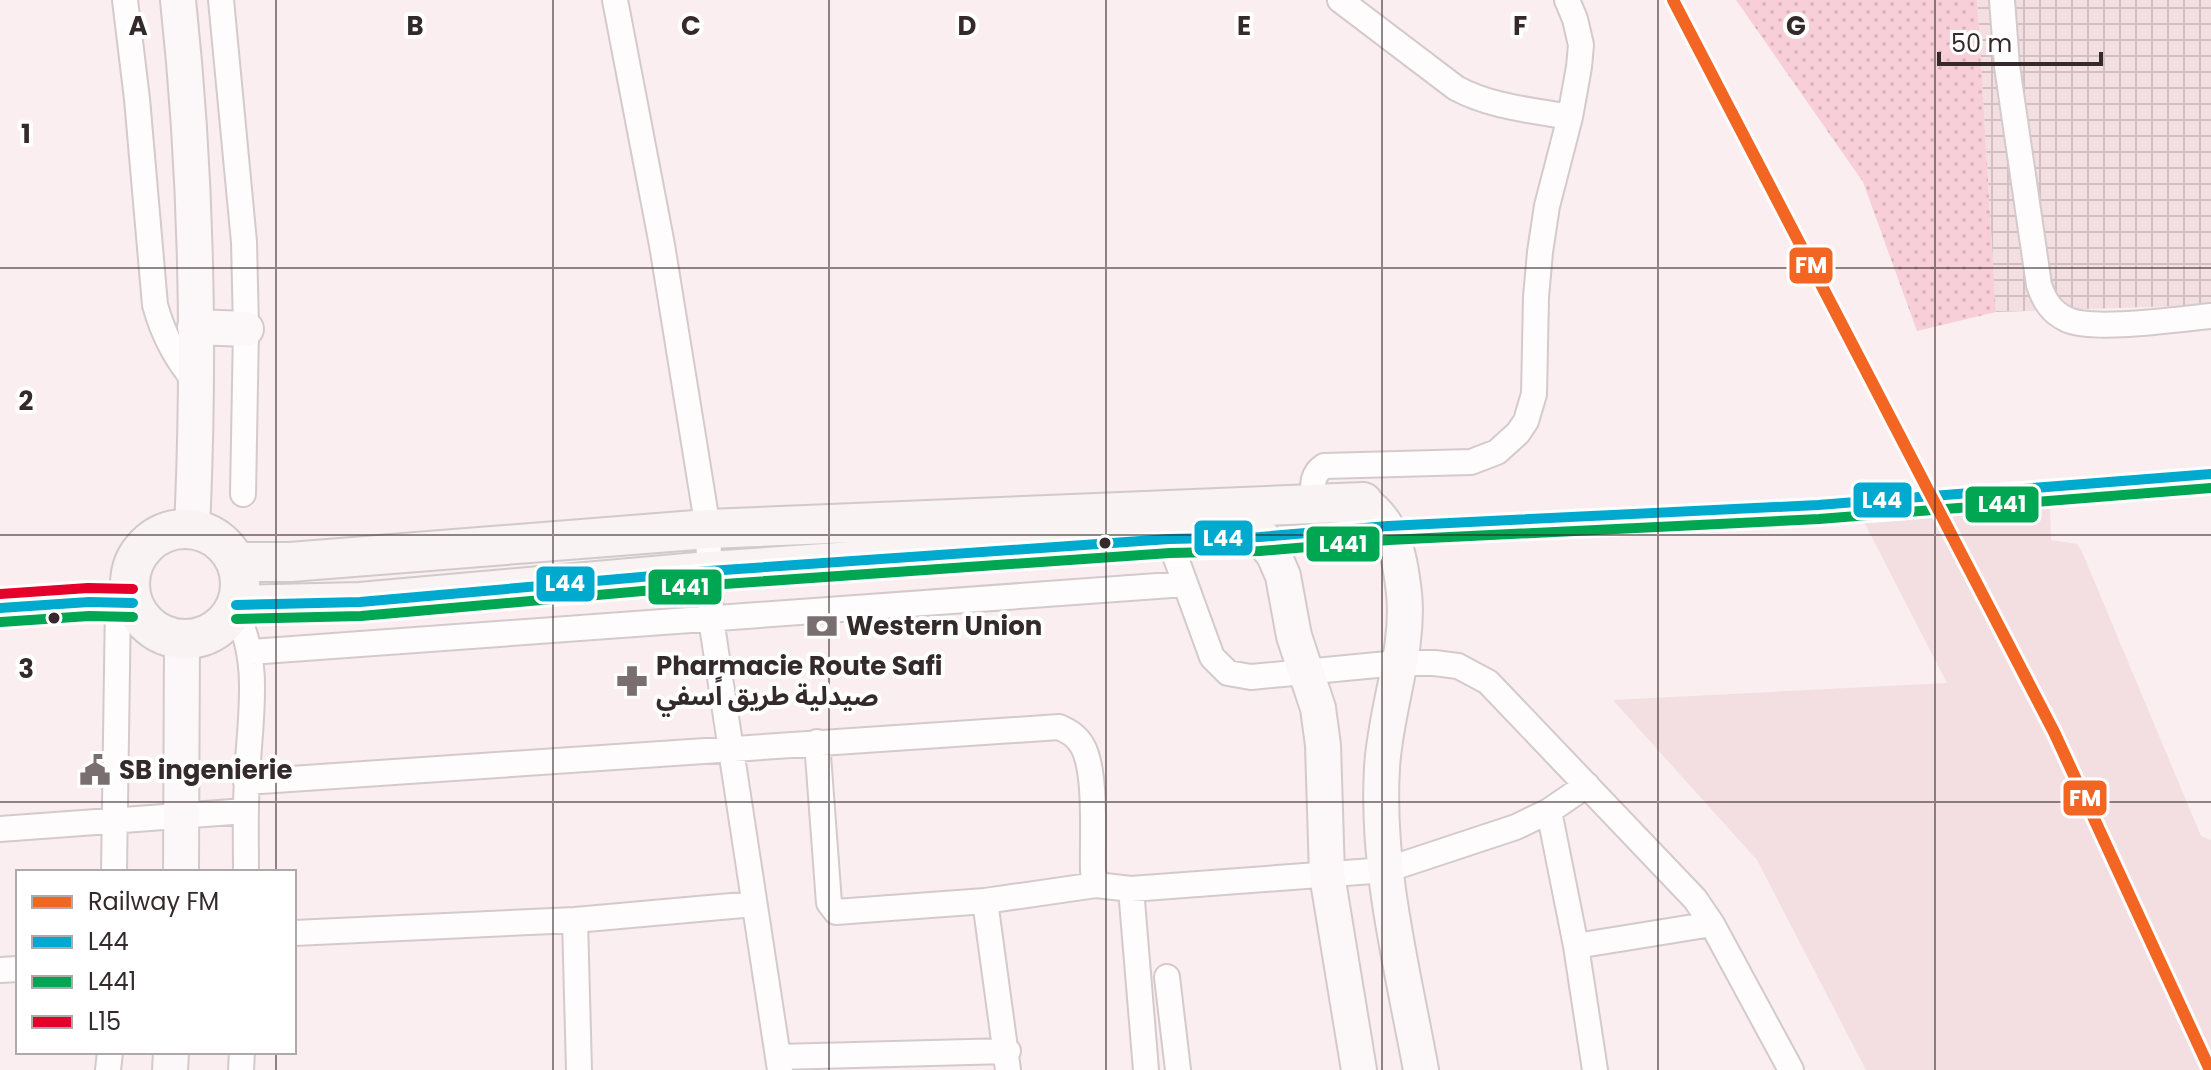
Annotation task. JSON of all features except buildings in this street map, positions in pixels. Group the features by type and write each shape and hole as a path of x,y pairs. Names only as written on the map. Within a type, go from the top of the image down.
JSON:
{"main road":[{"path":"178,0 192,145 195,223 192,529"},
{"path":"195,327 246,329"},
{"path":"236,562 290,562 708,529 1363,502 1388,526 1402,573 1405,622 1385,734 1382,825 1386,870 1421,1070"},
{"path":"0,583 90,577 128,592 152,628 182,639 207,634 218,628 235,607 240,584 236,562 230,552 214,536 192,529 166,532 155,538 137,557 128,592"},
{"path":"235,607 360,602 709,571 1169,539 1260,537 1274,555 1283,576 1294,636 1322,726 1327,875 1359,1070"},
{"path":"0,608 128,592"},
{"path":"181,870 182,639"}],"street":[{"path":"125,0 155,305 173,353 195,381"},
{"path":"221,0 241,203 246,329 243,494"},
{"path":"615,0 662,245 708,529 711,619 779,1063 1008,1061 985,901"},
{"path":"1340,0 1456,88 1471,96 1486,102 1570,117"},
{"path":"1314,503 1313,479 1324,466 1471,462 1497,452 1526,421 1534,394 1540,252 1547,206 1570,117 1581,45 1567,0"},
{"path":"2002,0 2007,66 2039,285 2049,305 2066,319 2088,325 2211,316"},
{"path":"1169,539 1212,657 1219,666 1239,677 1398,663 1446,664 1479,675 1687,890 1712,924 1791,1070"},
{"path":"251,652 1185,584"},
{"path":"114,870 114,821 128,592"},
{"path":"235,607 251,652 246,870"},
{"path":"246,782 1059,727 1073,734 1084,748 1090,772 1096,885"},
{"path":"817,742 829,903 836,912 985,901 1096,885 1131,889 1386,870 1489,837 1549,811 1587,785"},
{"path":"0,829 246,811"},
{"path":"1549,811 1576,946 1595,1070"},
{"path":"1131,889 1146,1070"},
{"path":"296,933 575,920 754,904"},
{"path":"575,920 579,1070"},
{"path":"1576,946 1712,924"},
{"path":"1167,977 1178,1070"}],"shaded area":[{"path":"1736,0 1977,0 1996,312 1917,331 1863,182"},
{"path":"1977,0 2211,0 2211,305 1996,312"},
{"path":"2050,507 2051,540 2077,544 2082,552 2201,836 2211,840 2211,1070 1866,1070 1757,860 1613,700 1947,683 1864,522"}],"rail line":[{"name":"FM","path":"1673,0 2054,732 2210,1070"}],"transit line":[{"name":"L44","path":"236,605 360,602 709,571 1169,539 1260,537 1388,526 1818,505 2211,474"},
{"name":"L441","path":"236,619 361,616 710,585 1170,553 1260,551 1389,540 1819,519 2211,488"},
{"name":"L15","path":"0,594 88,588 133,589"},
{"name":"L44","path":"0,608 89,602 133,603"},
{"name":"L441","path":"1,622 89,616 133,617"}],"place":[{"name":"Western Union","path":"822,626"},
{"name":"Pharmacie Route Safi صيدلية طريق اًسفي","path":"632,681"},
{"name":"SB ingenierie","path":"95,770"}]}
